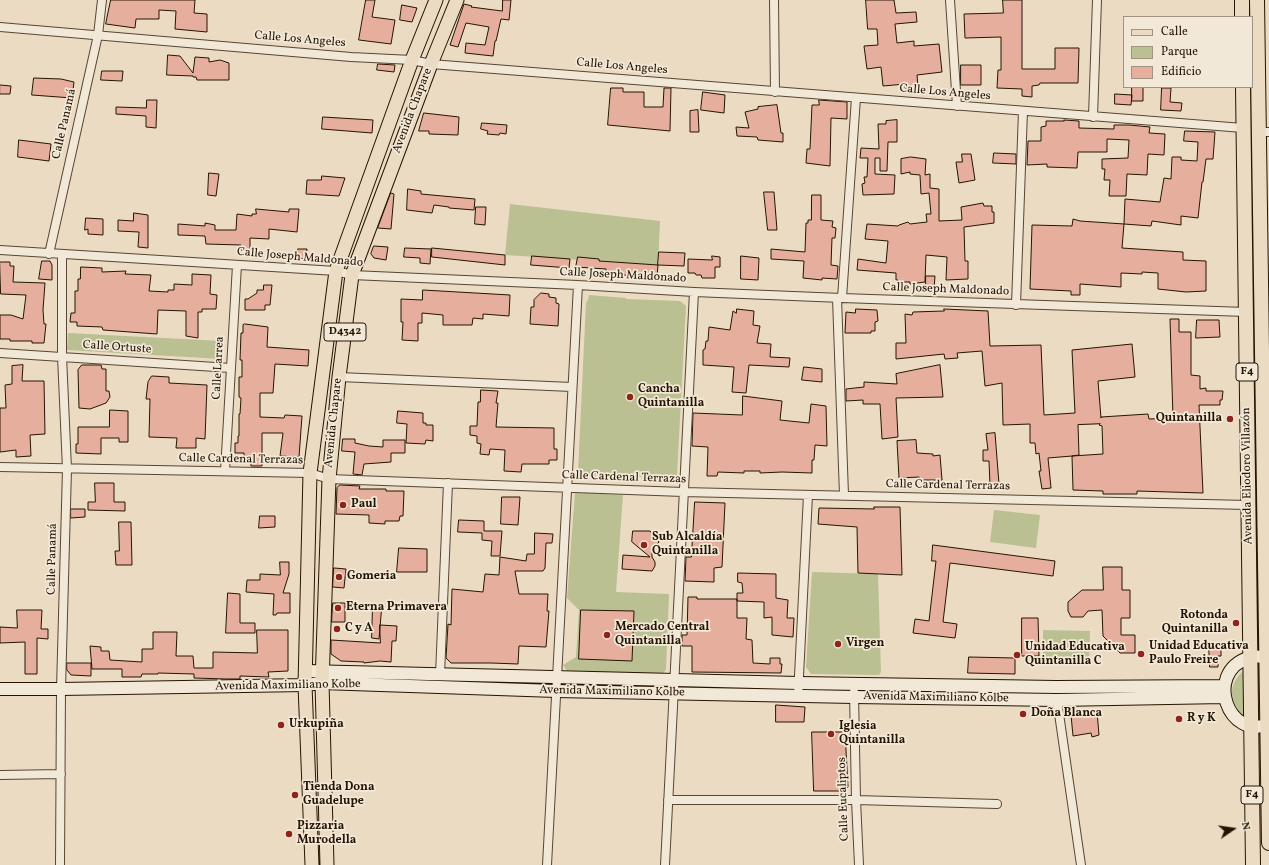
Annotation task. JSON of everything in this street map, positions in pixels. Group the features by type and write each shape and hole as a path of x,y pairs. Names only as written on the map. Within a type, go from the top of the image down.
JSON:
{"highway":[{"path":"1242,0 1242,16"},
{"name":"Avenida Eliodoro Villazón","path":"1257,0 1264,132 1269,843"},
{"name":"Avenida Eliodoro Villazón","path":"1243,88 1253,865"}],"main road":[{"name":"Avenida Chapare","path":"312,865 306,685 310,473 336,271 412,60 436,0"},
{"name":"Avenida Chapare","path":"327,865 322,677 329,478 339,377 352,275 456,0"},
{"path":"1268,658 1250,658 1238,663 1230,671 1224,692 1226,705 1235,717 1251,726 1268,725"},
{"name":"Avenida Maximiliano Kolbe","path":"306,671 322,677 556,691 854,698 1057,700 1224,692"},
{"name":"Avenida Maximiliano Kolbe","path":"0,689 306,685 322,677 440,675 557,676 798,683 1056,687 1224,692"}],"street":[{"name":"Calle Panamá","path":"49,254 98,34 102,0"},
{"path":"774,0 775,92"},
{"path":"950,0 957,106"},
{"path":"1093,116 1097,0"},
{"name":"Calle Los Angeles","path":"0,27 98,34 343,56 412,60 431,64 775,92 1243,128"},
{"path":"844,496 840,298 856,98"},
{"path":"1016,305 1023,111"},
{"name":"Calle Joseph Maldonado","path":"0,250 336,271 352,275 578,285 694,292 1016,305 1246,312"},
{"name":"Calle Panamá","path":"60,865 61,689 67,469 62,356 62,254"},
{"name":"Calle Larrea","path":"225,471 238,265"},
{"path":"547,865 578,285"},
{"path":"665,865 673,680 694,292"},
{"name":"Calle Ortuste","path":"0,353 231,368"},
{"path":"339,377 572,387"},
{"name":"Calle Cardenal Terrazas","path":"0,468 310,473 329,478 683,492 1248,505"},
{"path":"440,675 448,483"},
{"path":"798,696 808,495"},
{"name":"Calle Eucaliptos","path":"854,684 856,800 859,865"},
{"path":"1057,700 1081,865"},
{"path":"0,775 61,774"},
{"path":"668,800 856,800 997,804"}],"green space":[{"path":"510,204 660,221 658,265 505,255"},
{"path":"589,295 626,299 680,301 686,306 677,475 672,478 582,475 578,472 586,302"},
{"path":"68,333 221,341 221,359 67,350"},
{"path":"575,492 623,495 616,592 669,594 666,670 660,676 568,672 563,665 576,657 579,610 567,598"},
{"path":"994,510 1040,515 1036,548 990,542"},
{"path":"812,572 878,574 881,672 879,675 811,674 806,667"},
{"path":"1043,630 1090,631 1089,664 1043,663"},
{"path":"1244,670 1244,717 1235,705 1232,693 1235,682"}],"building":[{"path":"111,0 195,0 194,13 207,14 207,32 175,29 176,11 159,10 159,19 136,19 135,28 106,24"},
{"path":"366,0 375,0 372,17 395,20 391,44 359,40"},
{"path":"503,0 511,0 509,20 501,19 495,41 493,56 465,53 466,43 485,45 489,27 466,23 458,47 450,45 464,4 472,6 471,7 502,11"},
{"path":"866,0 894,0 896,13 916,12 917,22 895,24 897,43 914,41 914,46 939,44 942,72 917,75 918,87 905,88 905,84 883,86 881,67 867,69 864,46 878,45 877,29 868,29"},
{"path":"1003,0 1022,0 1022,69 1055,69 1055,48 1079,48 1078,83 1040,83 1039,85 1032,86 1032,97 1022,96 1022,89 997,88 998,70 1001,70 1001,37 965,38 964,14 1003,13"},
{"path":"402,5 417,8 412,22 400,20"},
{"path":"168,55 180,56 193,73 195,57 209,58 209,62 220,60 229,63 229,80 197,80 196,77 193,76 167,75"},
{"path":"378,64 395,65 394,72 377,70"},
{"path":"961,65 981,65 981,85 961,85"},
{"path":"102,71 123,71 122,81 101,80"},
{"path":"34,78 61,79 74,82 72,98 32,95"},
{"path":"0,85 11,86 10,94 0,94"},
{"path":"611,88 623,88 623,92 644,92 644,107 663,107 664,88 671,88 670,131 608,125"},
{"path":"1132,88 1143,88 1143,101 1132,101"},
{"path":"1162,88 1171,88 1170,102 1182,103 1181,111 1161,110"},
{"path":"703,92 725,95 724,113 701,110"},
{"path":"1115,94 1132,95 1131,105 1115,104"},
{"path":"147,100 157,100 156,128 146,127 146,116 116,114 116,107 146,108"},
{"path":"819,100 847,102 847,119 831,118 830,166 806,163 807,149 810,149 812,105 819,105"},
{"path":"777,105 781,133 783,133 783,142 758,140 757,137 737,136 736,127 749,128 745,112 758,109 758,107"},
{"path":"698,110 699,132 690,132 690,111"},
{"path":"424,113 459,117 458,135 429,134 429,131 419,131"},
{"path":"323,117 373,120 372,133 322,129"},
{"path":"897,120 897,142 888,142 887,171 880,171 880,158 875,158 875,174 895,175 894,194 863,195 862,184 865,183 864,177 867,177 868,158 860,158 861,148 879,149 878,124 886,124 886,121"},
{"path":"1046,121 1079,121 1079,128 1114,129 1114,125 1150,127 1149,133 1165,134 1164,155 1148,154 1147,175 1127,174 1126,196 1109,196 1110,180 1104,180 1105,169 1102,169 1102,159 1128,158 1129,140 1107,139 1107,152 1078,152 1077,168 1047,167 1047,164 1027,165 1028,141 1041,141 1041,127 1046,126"},
{"path":"482,123 507,125 506,134 487,134 488,131 481,129"},
{"path":"1185,131 1215,132 1213,159 1206,159 1198,218 1181,216 1181,225 1152,221 1151,226 1124,224 1125,199 1160,202 1164,178 1171,179 1172,157 1181,157 1181,160 1197,161 1198,142 1184,141"},
{"path":"19,140 51,144 49,161 18,157"},
{"path":"994,153 1016,154 1016,164 993,163"},
{"path":"962,154 971,154 975,180 959,183 956,162 962,162"},
{"path":"911,157 926,159 925,175 930,174 930,188 939,189 939,221 962,220 961,207 983,203 984,206 992,206 992,212 994,212 994,223 964,227 965,261 968,261 968,279 946,280 947,257 926,255 925,282 910,284 910,282 898,282 898,280 896,280 896,273 857,270 858,259 886,263 888,241 865,239 867,224 898,226 908,222 910,224 927,222 926,214 931,214 929,193 921,194 920,175 910,174 910,172 901,174 901,159"},
{"path":"209,173 219,174 216,196 208,195"},
{"path":"322,176 345,178 339,196 306,194 307,180 321,180"},
{"path":"408,189 421,191 421,194 475,199 474,210 434,205 432,213 407,210"},
{"path":"764,192 774,192 777,230 768,230"},
{"path":"391,193 394,194 391,229 378,228"},
{"path":"812,195 821,195 821,220 833,221 832,227 836,228 835,238 832,238 831,265 838,266 837,279 822,278 822,280 803,278 804,261 771,259 771,249 805,252 806,223 808,223 808,220 811,220"},
{"path":"476,207 486,207 485,225 475,224"},
{"path":"256,209 289,212 289,209 299,209 297,232 269,229 269,239 250,238 250,250 241,250 241,245 206,244 205,236 178,235 178,224 205,226 205,223 215,225 215,230 236,230 237,214 252,216 252,214 256,214"},
{"path":"134,213 148,215 148,248 138,247 139,232 118,231 118,220 133,221"},
{"path":"86,218 103,219 103,235 88,234 88,229 85,230"},
{"path":"1073,219 1080,221 1124,224 1122,248 1183,252 1183,260 1206,261 1206,291 1186,292 1158,289 1158,273 1142,272 1142,274 1121,273 1121,287 1080,284 1080,295 1071,295 1071,291 1030,289 1032,225 1072,226"},
{"path":"374,246 388,247 386,260 374,258 371,254"},
{"path":"405,248 431,249 430,264 420,263 420,258 404,257"},
{"path":"432,248 505,255 505,265 432,257"},
{"path":"298,249 307,249 306,259 298,258"},
{"path":"659,252 685,253 684,266 658,265"},
{"path":"532,256 570,259 569,268 531,265"},
{"path":"712,256 720,257 720,267 715,267 715,278 702,278 701,275 688,273 688,259 712,260"},
{"path":"741,256 759,258 758,280 741,279"},
{"path":"578,257 599,259 599,261 658,265 657,277 606,274 606,269 576,267"},
{"path":"42,261 50,261 52,265 52,280 39,279"},
{"path":"0,262 10,262 10,266 14,266 13,282 45,283 43,310 44,324 46,324 44,343 0,339 0,315 11,315 23,319 26,295 1,294"},
{"path":"81,267 102,268 102,272 126,271 125,274 151,275 149,291 168,292 168,290 174,290 174,284 192,285 192,274 211,275 210,294 217,295 216,309 202,309 202,312 198,312 198,338 186,336 186,311 158,310 157,334 103,330 102,327 77,326 77,322 70,322 71,313 75,313 75,291 78,291 78,279 80,279"},
{"path":"926,276 935,276 934,289 926,289"},
{"path":"264,285 272,285 270,305 265,305 265,310 245,310 245,299 248,299 257,293 257,290 263,290"},
{"path":"423,290 510,295 509,316 483,314 483,319 473,318 472,325 443,325 443,315 422,313 422,323 418,323 418,341 402,340 403,322 401,322 401,299 422,300"},
{"path":"541,293 549,294 549,297 556,298 556,303 559,304 558,326 530,324 531,307 534,307 534,300"},
{"path":"737,309 754,311 753,325 760,326 757,343 771,344 770,357 790,358 789,367 749,365 746,393 732,392 734,367 703,365 703,350 705,349 706,341 708,341 709,327 730,330 733,311 736,313"},
{"path":"856,309 877,310 878,321 875,322 875,331 871,331 871,333 845,333 846,312 855,313"},
{"path":"944,309 988,311 990,346 1041,345 1044,415 1075,413 1072,350 1132,344 1135,377 1098,381 1101,418 1148,414 1149,419 1173,418 1170,319 1179,319 1179,332 1191,332 1191,375 1200,376 1200,389 1206,388 1206,391 1223,391 1220,405 1199,405 1203,493 1137,491 1137,494 1103,494 1103,491 1073,490 1072,456 1048,458 1051,488 1042,489 1039,471 1041,471 1039,453 1036,454 1035,443 1030,443 1030,424 1003,425 1002,383 985,386 982,351 957,353 958,358 945,359 944,354 896,359 896,343 906,343 905,314 912,315 913,312 944,311","holes":["1100,424 1099,425 1102,426 1103,454 1072,456 1079,455 1078,425"]},
{"path":"1197,320 1219,320 1220,337 1196,338"},
{"path":"243,325 268,327 267,347 309,350 308,366 275,364 273,393 260,393 260,417 284,418 285,415 302,416 299,457 280,456 283,433 262,433 262,466 251,466 250,457 244,457 244,453 235,453 235,443 238,443 239,436 241,398 239,397 239,377 242,377 242,360 240,360 241,333 243,333"},
{"path":"23,365 22,381 44,381 45,434 30,435 31,456 16,457 16,450 0,452 0,408 6,408 5,385 12,384 12,366"},
{"path":"82,365 101,365 102,369 106,369 106,391 109,391 110,397 106,403 90,409 79,408 78,370"},
{"path":"940,365 943,397 896,398 898,437 882,439 880,404 863,404 863,400 846,401 846,389 864,387 864,382 897,384 896,374"},
{"path":"804,367 822,369 822,382 802,380"},
{"path":"152,376 169,377 169,383 207,385 205,439 196,438 196,448 176,448 177,438 149,437 150,399 146,399 148,382"},
{"path":"481,390 498,391 496,403 498,403 496,427 554,428 554,449 557,449 557,460 549,460 549,464 522,464 521,472 504,471 505,450 490,449 489,455 480,454 481,444 477,443 477,436 470,435 470,426 477,426 478,402 480,402"},
{"path":"743,396 782,401 780,420 809,423 811,404 826,406 827,446 815,445 814,460 812,460 812,473 760,473 760,471 744,471 744,473 718,472 717,476 707,476 708,447 692,446 693,413 742,415"},
{"path":"110,410 128,411 128,442 119,442 119,438 101,438 101,454 76,453 76,444 78,444 78,427 109,427"},
{"path":"398,411 423,413 423,423 426,423 426,425 433,425 433,441 426,440 425,444 406,443 407,424 397,423"},
{"path":"995,433 999,484 990,485 989,461 983,461 983,450 988,450 986,434"},
{"path":"343,439 355,439 355,443 383,447 383,440 405,440 405,453 391,453 391,462 364,464 362,475 353,474 355,452 342,451"},
{"path":"916,440 917,453 933,454 933,456 940,455 942,480 922,480 919,477 899,478 897,441"},
{"path":"95,483 114,483 114,502 125,502 125,511 88,510 88,502 95,502"},
{"path":"340,485 360,486 359,489 404,491 403,516 400,516 399,521 385,521 385,524 369,523 369,515 336,514 337,488"},
{"path":"502,497 520,497 518,525 501,524"},
{"path":"695,502 725,503 722,567 714,568 714,582 685,581 686,557 691,557"},
{"path":"874,507 900,507 902,575 858,573 857,527 818,524 819,508 874,509"},
{"path":"71,509 85,509 85,517 71,518"},
{"path":"260,516 275,516 275,527 259,528"},
{"path":"459,520 484,521 484,531 502,531 500,556 491,556 492,541 482,540 482,533 458,532"},
{"path":"119,522 131,522 132,565 116,565 115,551 119,551"},
{"path":"633,531 650,531 659,542 652,549 652,557 655,562 655,566 652,571 622,569 623,555 650,557 632,542"},
{"path":"535,533 553,534 552,543 546,543 545,568 543,571 515,571 519,594 548,594 547,611 549,611 546,647 519,646 518,664 451,663 446,658 448,624 451,625 452,589 483,592 485,574 499,575 500,557 526,561 527,554 534,554"},
{"path":"933,545 1055,561 1053,576 950,563 943,622 957,624 955,638 913,633 915,619 929,621 936,561 932,561"},
{"path":"399,548 427,549 427,572 397,572"},
{"path":"280,562 289,562 289,574 283,593 290,593 290,613 277,613 276,615 273,615 274,594 246,592 247,580 260,580 260,574 280,575"},
{"path":"1103,567 1122,567 1122,590 1130,590 1130,618 1121,618 1121,635 1135,635 1135,653 1120,653 1103,636 1102,610 1088,611 1083,617 1071,617 1068,611 1068,602 1082,590 1103,590"},
{"path":"334,568 346,569 344,588 333,587"},
{"path":"738,573 776,574 776,598 788,600 787,618 794,618 793,637 772,635 772,617 764,618 764,602 737,601 737,618 747,618 746,639 752,640 753,663 770,664 770,658 780,658 780,664 782,664 781,673 692,672 692,646 682,646 682,635 687,635 688,597 697,597 697,599 737,599 737,593 743,593 742,583 738,582"},
{"path":"228,593 240,594 240,623 255,623 255,633 226,633"},
{"path":"333,603 345,603 345,622 332,622"},
{"path":"373,604 382,604 379,639 372,638"},
{"path":"17,610 42,610 41,629 48,629 48,639 37,638 37,674 25,674 25,642 0,643 0,627 17,628"},
{"name":"Mercado Central Quintanilla","path":"581,610 634,611 632,661 579,659"},
{"path":"1022,618 1038,618 1039,656 1022,656"},
{"path":"380,625 397,626 396,641 392,641 391,662 380,661 364,663 341,661 331,654 331,640 380,643"},
{"path":"257,630 288,630 288,671 268,672 269,677 240,676 240,679 226,679 194,678 194,674 158,673 142,674 141,677 122,677 122,669 92,669 90,646 101,647 101,651 109,651 110,660 142,662 142,649 153,649 153,632 177,632 176,656 193,656 194,668 213,668 213,652 257,653"},
{"path":"1209,644 1221,644 1221,656 1218,656 1218,667 1210,667"},
{"path":"969,657 1015,658 1015,674 968,673"},
{"path":"67,663 91,663 91,676 71,675 67,670"},
{"path":"776,705 805,707 804,722 776,722"},
{"path":"1097,711 1099,735 1092,737 1091,733 1073,736 1071,715 1075,712"},
{"path":"812,732 845,732 848,787 844,791 814,791"}],"place":[{"name":"Cancha Quintanilla","path":"630,397"},
{"name":"Quintanilla","path":"1230,419"},
{"name":"Paul","path":"343,505"},
{"name":"Sub Alcaldía Quintanilla","path":"644,545"},
{"name":"Gomeria","path":"339,577"},
{"name":"Eterna Primavera","path":"338,608"},
{"name":"Rotonda Quintanilla","path":"1236,623"},
{"name":"C y A","path":"337,629"},
{"name":"Mercado Central Quintanilla","path":"607,635"},
{"name":"Virgen","path":"838,644"},
{"name":"Unidad Educativa Paulo Freire","path":"1141,654"},
{"name":"Unidad Educativa Quintanilla C","path":"1017,655"},
{"name":"Doña Blanca","path":"1023,714"},
{"name":"R y K","path":"1179,719"},
{"name":"Urkupiña","path":"281,725"},
{"name":"Iglesia Quintanilla","path":"831,734"},
{"name":"Tienda Dona Guadelupe","path":"295,795"},
{"name":"Pizzaria Murodella","path":"289,834"}]}
